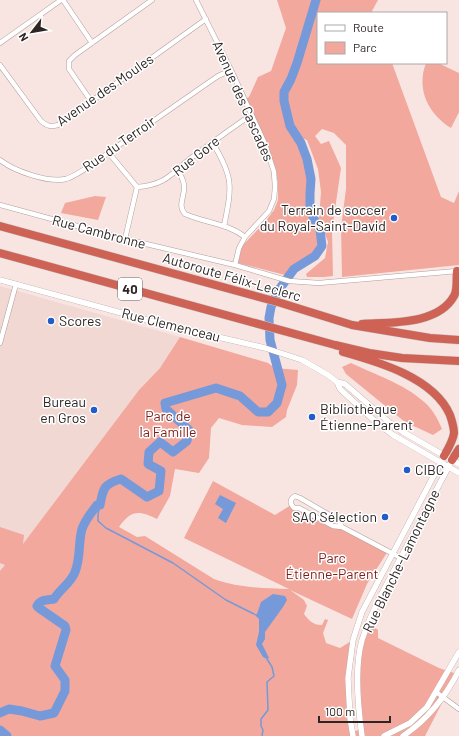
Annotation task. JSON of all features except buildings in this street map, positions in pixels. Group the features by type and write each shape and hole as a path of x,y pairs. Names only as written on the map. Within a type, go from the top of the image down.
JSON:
{"highway":[{"name":"Autoroute Félix-Leclerc","path":"0,226 280,303 352,325 423,337 459,340"},
{"name":"40","path":"0,253 317,341 369,353 402,358 459,361"},
{"path":"352,325 415,320 439,312 454,295 458,271"},
{"path":"317,341 331,349 365,358 399,371 415,380 442,400 450,417 454,432 443,459"},
{"path":"453,464 459,449"}],"street":[{"path":"0,43 62,0 92,43"},
{"path":"91,101 69,69 68,65 72,58 152,0"},
{"name":"Avenue des Cascades","path":"196,0 231,70 265,144 274,172 274,200 269,211 245,237 238,248 235,265"},
{"name":"Avenue des Moules","path":"0,65 41,121 51,127 58,125 206,19"},
{"name":"Rue du Terroir","path":"0,160 23,172 51,180 58,180 74,175 218,76 231,70"},
{"name":"Rue Gore","path":"137,187 156,184 178,171 193,156 251,115"},
{"path":"212,142 223,158 228,172 230,185 230,198 224,226"},
{"path":"108,152 137,187 125,239"},
{"path":"178,171 183,180 184,186 181,205 185,214 224,226 245,237"},
{"name":"Rue Cambronne","path":"0,205 125,239 235,265 288,281 319,283 458,271"},
{"name":"Rue Clemenceau","path":"0,280 162,324 265,348 302,360 319,369 337,382 344,384 390,423 443,459 453,464 459,473"},
{"path":"0,342 16,284"},
{"name":"Rue Blanche-Lamontagne","path":"353,736 350,718 348,678 353,640 362,612 443,459"},
{"name":"Rue Blanche-Lamontagne","path":"362,736 359,717 357,678 362,642 369,619 453,464"},
{"path":"342,527 338,520 300,498 296,496 290,501 294,508 299,508 333,526 342,527 401,558"},
{"path":"384,736 410,723 427,707 459,652"},
{"path":"403,736 432,712 459,670"},
{"path":"436,692 459,709"}],"shaded area":[{"path":"0,286 180,337 160,368 139,390 34,531 0,572"}],"green space":[{"path":"277,0 378,0 372,12 317,12 317,64 392,64 441,197 454,203 459,191 459,265 342,277 341,228 346,189 346,145 334,133 322,129 315,136 321,144 329,141 341,168 332,230 333,276 307,277 306,274 325,258 328,242 319,218 321,192 318,169 307,140 296,136 295,138 304,156 307,168 307,210 317,234 317,247 311,255 285,275 238,263 242,246 265,222 274,210 278,200 278,182 273,163 244,99 249,97 258,77 271,71 286,28"},
{"path":"426,64 440,64 459,73 459,112 451,128 436,116 430,108 423,91 423,73"},
{"path":"95,196 106,197 98,220 61,213 65,203"},
{"path":"180,337 268,363 275,368 298,370 297,385 287,410 286,417 272,427 242,425 219,418 211,428 209,458 199,473 175,469 170,496 157,519 145,514 136,513 127,517 119,527 137,537 145,536 214,579 242,586 289,589 184,538 213,481 275,515 291,505 333,526 342,527 388,551 367,584 352,619 290,590 304,600 307,606 304,614 314,624 322,625 325,619 328,620 323,633 326,643 340,648 353,640 348,678 353,732 361,729 357,678 362,642 369,619 373,626 378,630 378,638 439,668 457,674 425,736 0,736 0,571 5,565 0,563 0,527 24,535 23,544 139,390 160,368"},
{"path":"351,363 407,389 432,410 442,429 433,435 405,422 346,374 342,367"}],"water":[{"path":"220,495 236,503 226,523 218,518 223,509 215,504"},
{"path":"273,594 285,596 287,600 265,632 265,639 262,644 269,658 267,659 263,657 256,645 259,632 259,619 254,614 257,614 261,602"}],"waterway":[{"path":"0,713 9,709 40,716 54,713 65,691 65,680 55,666 66,630 65,626 37,606 42,601 54,599 73,576 78,561 82,529 86,520 97,505 100,505 103,491 108,485 121,479 147,497 159,491 161,471 148,464 149,452 160,442 173,452 187,441 189,430 166,409 165,403 216,388 240,396 258,412 268,412 277,403 282,385 270,340 269,318 271,307 278,291 294,269 315,256 322,246 320,230 310,211 311,179 307,159 301,143 290,126 284,101 284,92 297,63 316,0"},
{"path":"100,505 98,521 106,528 173,563 226,600 254,614"},
{"path":"262,736 263,730 261,726 261,719 268,710 267,682 274,676 272,667 267,659"},
{"path":"0,730 7,736"}],"place":[{"name":"Terrain de soccer du Royal-Saint-David","path":"394,218"},
{"name":"Scores","path":"51,321"},
{"name":"Bureau en Gros","path":"94,410"},
{"name":"Bibliothèque Étienne-Parent","path":"312,417"},
{"name":"CIBC","path":"407,470"},
{"name":"SAQ Sélection","path":"385,517"}],"park label":[{"name":"Parc de la Famille","path":"168,424"},
{"name":"Parc Étienne-Parent","path":"332,566"}]}
